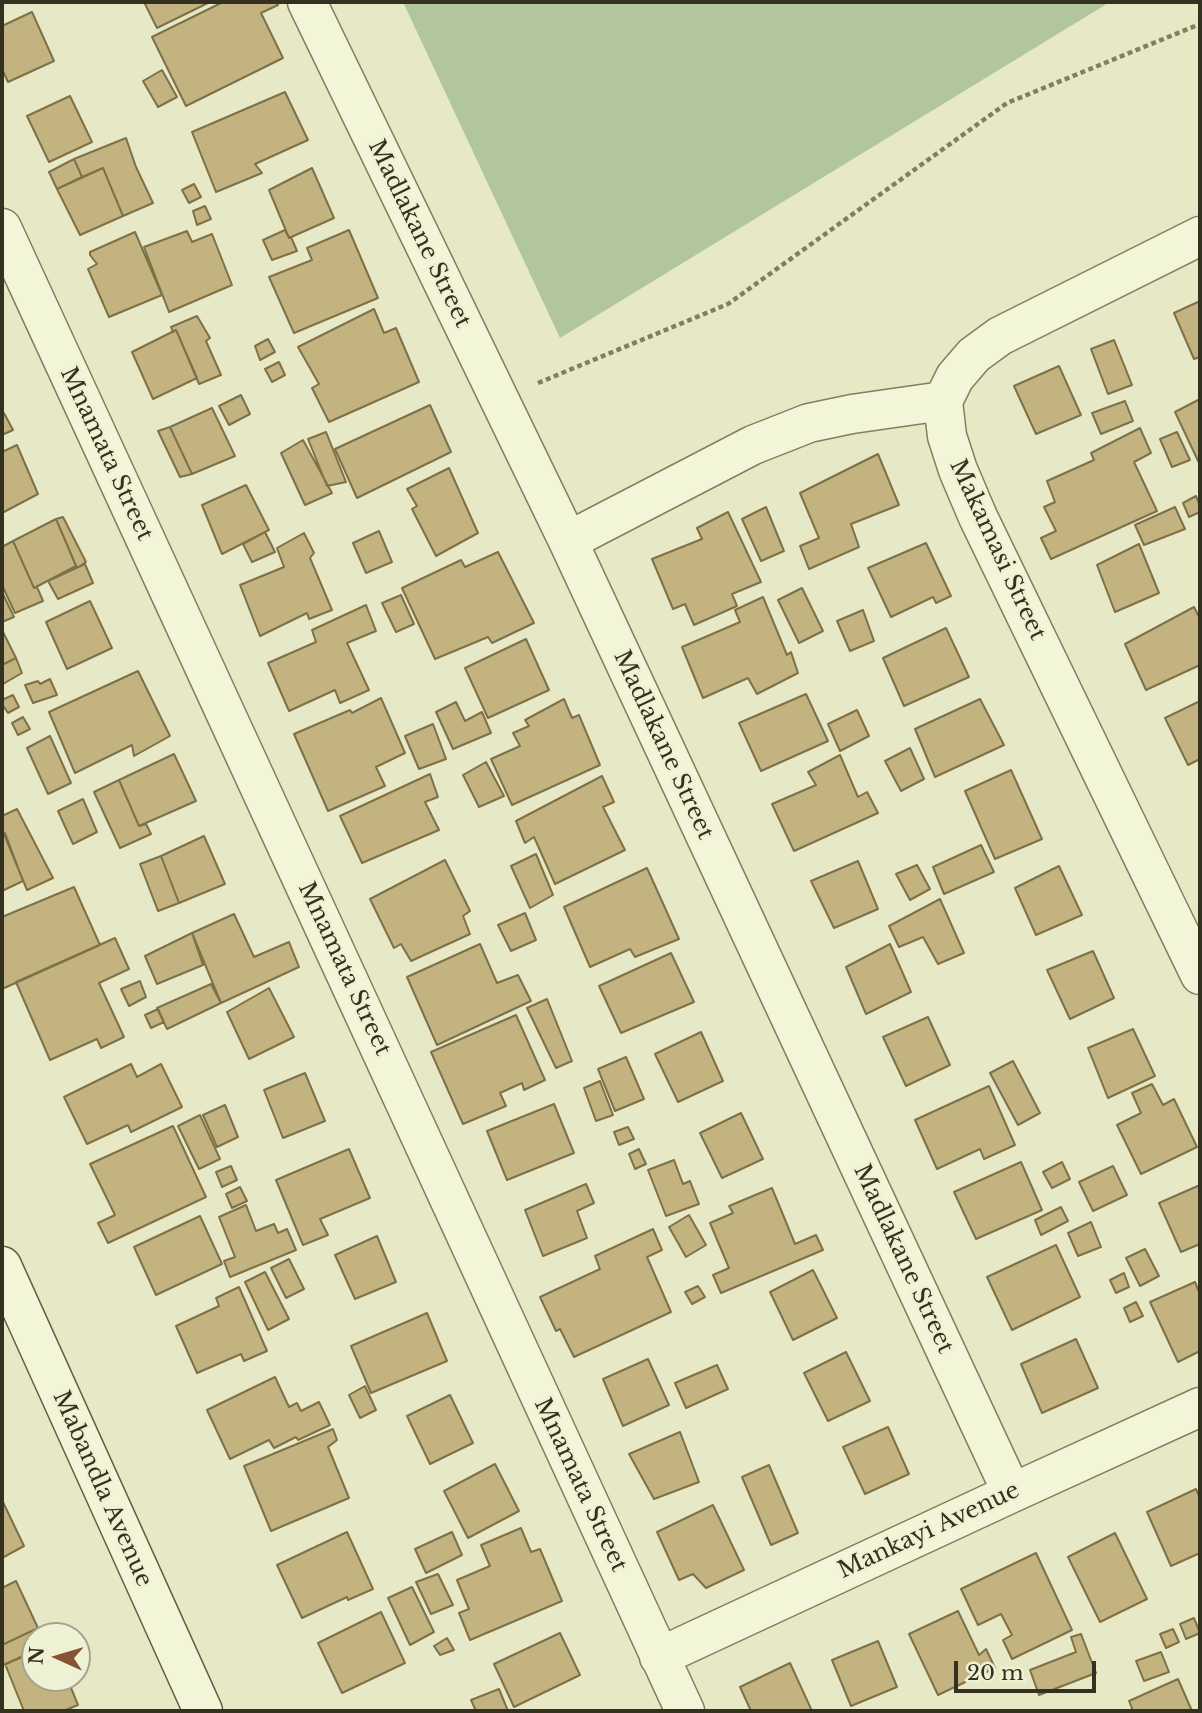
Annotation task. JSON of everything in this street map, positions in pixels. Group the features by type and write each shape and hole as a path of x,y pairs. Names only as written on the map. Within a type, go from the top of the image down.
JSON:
{"street":[{"name":"Madlakane Street","path":"307,2 568,541 1012,1493"},
{"name":"Mnamata Street","path":"2,228 685,1711"},
{"path":"568,541 752,445 809,423 943,401 955,377 974,355 1000,336 1200,236"},
{"name":"Makamasi Street","path":"943,401 947,436 978,517 1200,975"},
{"name":"Mabandla Avenue","path":"2,1266 203,1711"},
{"name":"Mankayi Avenue","path":"659,1657 1200,1407"}],"path":[{"path":"499,400 728,304 1007,103 1200,24"}],"green space":[{"path":"403,2 1110,2 560,338"}],"building":[{"path":"144,2 210,2 157,28"},
{"path":"223,2 277,2 278,5 261,13 283,58 186,106 152,37"},
{"path":"32,12 54,61 8,82 2,69 2,26"},
{"path":"162,70 177,97 158,107 143,81"},
{"path":"285,92 308,140 255,164 262,173 216,192 192,132"},
{"path":"70,96 92,142 49,162 27,116"},
{"path":"126,138 153,203 123,216 103,168 82,177 74,159"},
{"path":"74,159 82,177 57,189 49,172"},
{"path":"103,168 123,216 80,235 57,189"},
{"path":"312,168 334,218 289,238 269,190"},
{"path":"194,184 201,197 189,203 182,190"},
{"path":"205,206 211,219 197,225 193,211"},
{"path":"285,230 297,251 272,260 263,240"},
{"path":"349,230 378,298 294,333 269,277 312,260 307,248"},
{"path":"187,231 192,242 212,234 232,285 169,312 144,247"},
{"path":"135,232 162,295 109,317 88,269 97,264 90,252"},
{"path":"1200,301 1200,357 1194,359 1174,313"},
{"path":"374,309 384,333 396,328 419,382 329,422 312,388 319,384 298,347"},
{"path":"197,316 210,338 206,341 221,375 199,384 177,332 173,332 171,327"},
{"path":"176,330 197,378 153,399 132,352"},
{"path":"268,339 275,352 260,360 255,346"},
{"path":"1114,340 1132,385 1108,394 1091,349"},
{"path":"279,362 285,375 272,382 265,369"},
{"path":"1059,366 1081,415 1036,434 1014,386"},
{"path":"241,395 250,414 229,425 219,406"},
{"path":"1200,399 1200,465 1175,412"},
{"path":"1125,401 1133,421 1101,434 1092,413"},
{"path":"430,405 451,452 357,498 335,449"},
{"path":"212,408 235,456 192,474 170,427"},
{"path":"4,413 13,430 2,435 2,414"},
{"path":"170,427 192,474 180,477 158,431"},
{"path":"1140,428 1151,453 1134,462 1157,511 1051,559 1041,538 1056,531 1044,507 1055,502 1047,481 1094,460 1091,453"},
{"path":"326,432 346,482 327,486 308,439"},
{"path":"1177,432 1190,460 1172,467 1160,439"},
{"path":"303,440 332,493 305,505 281,453"},
{"path":"17,445 38,494 2,513 2,452"},
{"path":"878,454 899,505 851,524 859,547 809,569 800,546 819,538 800,493"},
{"path":"449,468 478,533 436,556 412,509 417,506 407,489"},
{"path":"246,485 269,530 222,554 202,505"},
{"path":"1196,496 1200,512 1189,517 1183,503"},
{"path":"766,507 784,551 761,561 742,519"},
{"path":"1175,507 1185,529 1144,545 1135,525"},
{"path":"728,512 761,582 732,594 737,606 694,625 685,604 673,609 652,559 702,539 697,528"},
{"path":"63,517 86,562 77,568 56,519"},
{"path":"56,519 76,566 34,588 13,541"},
{"path":"379,531 392,562 366,573 353,543"},
{"path":"265,532 275,552 252,562 243,544"},
{"path":"304,533 314,553 310,558 332,610 309,619 307,613 260,636 240,585 284,567 277,548"},
{"path":"13,541 34,588 37,587 43,601 15,613 2,585 2,547"},
{"path":"926,543 951,596 936,603 933,597 891,617 868,568"},
{"path":"1139,544 1159,593 1115,612 1097,565"},
{"path":"498,552 534,623 492,643 488,637 435,659 402,588 461,560 465,567"},
{"path":"85,564 93,583 58,599 48,581"},
{"path":"802,588 823,631 799,643 778,600"},
{"path":"2,592 14,617 2,622"},
{"path":"401,595 414,624 396,632 382,603"},
{"path":"763,597 787,655 791,652 798,673 757,694 748,678 703,698 682,647 740,622 735,610"},
{"path":"90,601 112,648 67,669 46,622"},
{"path":"366,605 376,631 347,643 369,690 340,703 335,690 289,711 268,663 316,642 312,630"},
{"path":"1194,607 1200,619 1200,665 1146,690 1125,644"},
{"path":"863,610 874,641 850,651 837,621"},
{"path":"946,628 969,677 904,706 883,658"},
{"path":"2,630 16,658 2,665"},
{"path":"526,639 549,690 488,718 465,668"},
{"path":"16,658 22,673 3,684 2,665"},
{"path":"138,671 170,736 134,756 132,745 75,773 49,712"},
{"path":"50,679 57,695 33,703 25,685 38,681 40,684"},
{"path":"806,694 828,741 761,771 739,723"},
{"path":"13,695 19,707 8,713 2,700"},
{"path":"381,698 405,753 376,767 385,786 328,811 294,734 350,710 352,713"},
{"path":"564,699 572,718 579,715 600,765 512,805 491,759 520,746 513,733 529,726 525,720"},
{"path":"980,699 1004,745 935,777 915,729"},
{"path":"1200,701 1200,759 1188,765 1165,718"},
{"path":"456,702 465,721 482,712 491,733 453,749 436,712"},
{"path":"857,710 869,736 840,751 828,724"},
{"path":"23,717 30,729 18,735 12,723"},
{"path":"433,724 446,759 419,769 405,736"},
{"path":"50,736 71,783 48,794 27,748"},
{"path":"910,748 924,779 901,791 885,761"},
{"path":"174,754 196,801 139,826 119,780"},
{"path":"840,755 858,797 867,792 878,813 794,851 772,804 816,785 808,772"},
{"path":"486,762 504,796 479,807 463,775"},
{"path":"1011,770 1042,839 995,859 965,791"},
{"path":"430,774 438,797 425,802 439,830 362,863 340,816"},
{"path":"602,776 614,802 603,807 625,850 555,884 534,837 525,843 516,821"},
{"path":"119,780 139,826 146,824 151,834 120,848 94,792"},
{"path":"83,799 97,832 73,844 58,811"},
{"path":"17,809 53,878 27,890 2,829 2,816"},
{"path":"5,833 23,881 2,891 2,835"},
{"path":"204,836 225,884 179,903 161,856"},
{"path":"981,845 994,872 944,894 933,867"},
{"path":"536,854 553,895 530,908 511,866"},
{"path":"161,856 179,903 158,911 140,864"},
{"path":"445,860 470,911 463,916 470,934 411,961 401,944 394,948 370,899"},
{"path":"858,861 878,909 834,928 811,881"},
{"path":"917,865 930,889 910,900 896,874"},
{"path":"1059,866 1082,915 1036,935 1015,888"},
{"path":"647,868 679,939 635,957 630,949 590,967 564,907"},
{"path":"74,887 100,945 2,989 2,917"},
{"path":"940,899 964,953 938,964 923,937 899,947 889,926"},
{"path":"525,913 536,940 511,951 498,925"},
{"path":"234,914 254,957 289,942 299,967 221,1003 192,933"},
{"path":"192,933 203,965 157,984 145,956"},
{"path":"115,938 129,969 99,983 124,1037 101,1048 97,1039 50,1060 16,982"},
{"path":"480,944 497,983 518,975 531,1001 437,1045 407,977"},
{"path":"890,944 911,992 866,1014 846,967"},
{"path":"1093,951 1114,998 1070,1019 1047,970"},
{"path":"671,953 694,1002 621,1033 599,986"},
{"path":"140,981 146,997 129,1006 121,989"},
{"path":"211,984 221,1003 167,1029 157,1008"},
{"path":"269,988 294,1037 249,1059 227,1012"},
{"path":"547,999 572,1061 556,1068 527,1008"},
{"path":"158,1009 164,1022 151,1028 145,1015"},
{"path":"516,1015 545,1080 524,1090 522,1083 500,1093 506,1106 463,1124 431,1052"},
{"path":"928,1017 950,1065 906,1086 883,1037"},
{"path":"1133,1029 1155,1076 1108,1098 1088,1048"},
{"path":"701,1032 723,1081 678,1102 655,1054"},
{"path":"626,1057 644,1099 615,1111 598,1069"},
{"path":"1013,1061 1040,1113 1018,1125 990,1073"},
{"path":"131,1064 137,1077 161,1064 182,1107 131,1132 128,1125 87,1144 64,1097"},
{"path":"305,1073 325,1121 283,1138 264,1090"},
{"path":"600,1081 613,1115 596,1121 584,1088"},
{"path":"1152,1084 1163,1105 1174,1099 1197,1147 1141,1174 1117,1125 1141,1113 1132,1093"},
{"path":"989,1086 1015,1145 984,1159 980,1149 937,1169 915,1120"},
{"path":"554,1104 574,1153 507,1180 487,1131"},
{"path":"225,1105 238,1137 217,1147 203,1115"},
{"path":"741,1113 763,1159 722,1178 700,1133"},
{"path":"200,1115 220,1159 199,1169 178,1126"},
{"path":"173,1126 206,1197 108,1243 98,1223 115,1215 90,1164"},
{"path":"628,1127 634,1139 619,1145 614,1132"},
{"path":"349,1149 370,1198 320,1219 328,1235 303,1245 276,1180"},
{"path":"639,1149 646,1164 635,1169 629,1154"},
{"path":"674,1160 683,1184 690,1181 699,1204 666,1216 648,1170"},
{"path":"1021,1162 1042,1210 976,1239 954,1192"},
{"path":"1062,1162 1070,1179 1052,1188 1043,1172"},
{"path":"231,1166 237,1180 222,1187 216,1172"},
{"path":"1113,1166 1127,1195 1093,1211 1079,1182"},
{"path":"586,1184 594,1203 577,1211 587,1238 543,1256 525,1210"},
{"path":"1200,1185 1200,1244 1181,1252 1159,1203"},
{"path":"240,1187 247,1201 232,1208 226,1194"},
{"path":"772,1188 795,1244 816,1235 823,1250 721,1293 713,1275 729,1268 710,1223 733,1213 729,1206"},
{"path":"246,1205 256,1231 274,1224 278,1233 287,1229 296,1250 230,1277 224,1261 235,1257 219,1217"},
{"path":"1061,1207 1068,1221 1041,1235 1035,1220"},
{"path":"689,1215 706,1245 686,1257 669,1227"},
{"path":"200,1216 222,1264 156,1295 134,1247"},
{"path":"1091,1222 1101,1247 1078,1256 1068,1233"},
{"path":"653,1229 662,1250 647,1257 671,1312 574,1357 560,1329 556,1331 540,1297 600,1269 595,1256"},
{"path":"377,1236 396,1282 355,1299 335,1255"},
{"path":"1056,1245 1080,1297 1012,1330 987,1277"},
{"path":"1145,1249 1159,1276 1140,1286 1126,1258"},
{"path":"289,1259 304,1289 286,1298 271,1268"},
{"path":"813,1270 837,1318 793,1340 770,1292"},
{"path":"265,1272 289,1319 268,1330 245,1282"},
{"path":"1124,1273 1129,1287 1116,1293 1110,1280"},
{"path":"1195,1282 1200,1294 1200,1351 1178,1362 1150,1302"},
{"path":"698,1286 705,1297 692,1304 685,1292"},
{"path":"239,1287 267,1351 244,1361 241,1354 197,1373 176,1326 219,1306 216,1298"},
{"path":"1136,1302 1143,1316 1130,1322 1124,1308"},
{"path":"427,1313 447,1361 371,1393 351,1346"},
{"path":"1076,1339 1098,1388 1042,1413 1021,1364"},
{"path":"846,1352 870,1401 828,1421 804,1373"},
{"path":"648,1359 669,1405 623,1426 603,1379"},
{"path":"717,1365 728,1389 686,1408 675,1383"},
{"path":"275,1377 289,1407 297,1403 301,1411 319,1402 330,1425 274,1448 269,1440 230,1459 207,1410"},
{"path":"365,1386 376,1410 360,1418 349,1395"},
{"path":"450,1395 473,1443 430,1464 407,1416"},
{"path":"888,1427 909,1474 865,1494 843,1447"},
{"path":"333,1429 337,1440 328,1447 349,1498 271,1531 244,1466"},
{"path":"680,1432 699,1482 654,1499 629,1454"},
{"path":"495,1464 519,1511 468,1538 444,1491"},
{"path":"769,1465 798,1533 771,1545 742,1477"},
{"path":"1196,1489 1200,1498 1200,1553 1171,1566 1147,1512"},
{"path":"2,1500 24,1546 2,1558"},
{"path":"713,1505 744,1570 706,1588 693,1574 679,1580 657,1532"},
{"path":"521,1528 531,1552 540,1549 562,1601 470,1640 459,1613 469,1609 457,1580 490,1566 481,1545"},
{"path":"347,1532 373,1589 348,1600 347,1597 302,1618 277,1565"},
{"path":"452,1532 462,1555 426,1573 415,1549"},
{"path":"1115,1533 1147,1599 1100,1622 1068,1557"},
{"path":"1036,1553 1072,1630 1012,1659 1003,1640 1012,1635 1001,1614 978,1625 961,1589"},
{"path":"438,1574 453,1605 431,1614 416,1582"},
{"path":"16,1581 35,1622 21,1622 21,1636 2,1645 2,1588"},
{"path":"412,1587 434,1632 410,1645 388,1598"},
{"path":"958,1611 979,1655 986,1649 995,1668 938,1695 909,1634"},
{"path":"381,1612 405,1663 342,1693 318,1643"},
{"path":"1194,1618 1200,1633 1186,1639 1180,1624"},
{"path":"1173,1629 1179,1642 1166,1648 1160,1634"},
{"path":"560,1633 580,1675 514,1707 494,1664"},
{"path":"1081,1634 1096,1673 1039,1695 1030,1670 1076,1652 1071,1637"},
{"path":"21,1636 21,1657 2,1666 2,1645"},
{"path":"447,1638 454,1650 440,1655 434,1646"},
{"path":"878,1641 897,1687 851,1706 832,1660"},
{"path":"1161,1652 1169,1672 1144,1681 1136,1661"},
{"path":"21,1658 21,1692 73,1692 78,1705 63,1711 24,1711 5,1664"},
{"path":"790,1663 812,1711 751,1711 740,1687"},
{"path":"1178,1679 1192,1711 1133,1711 1129,1701"},
{"path":"499,1689 508,1711 476,1711 471,1700"}]}
